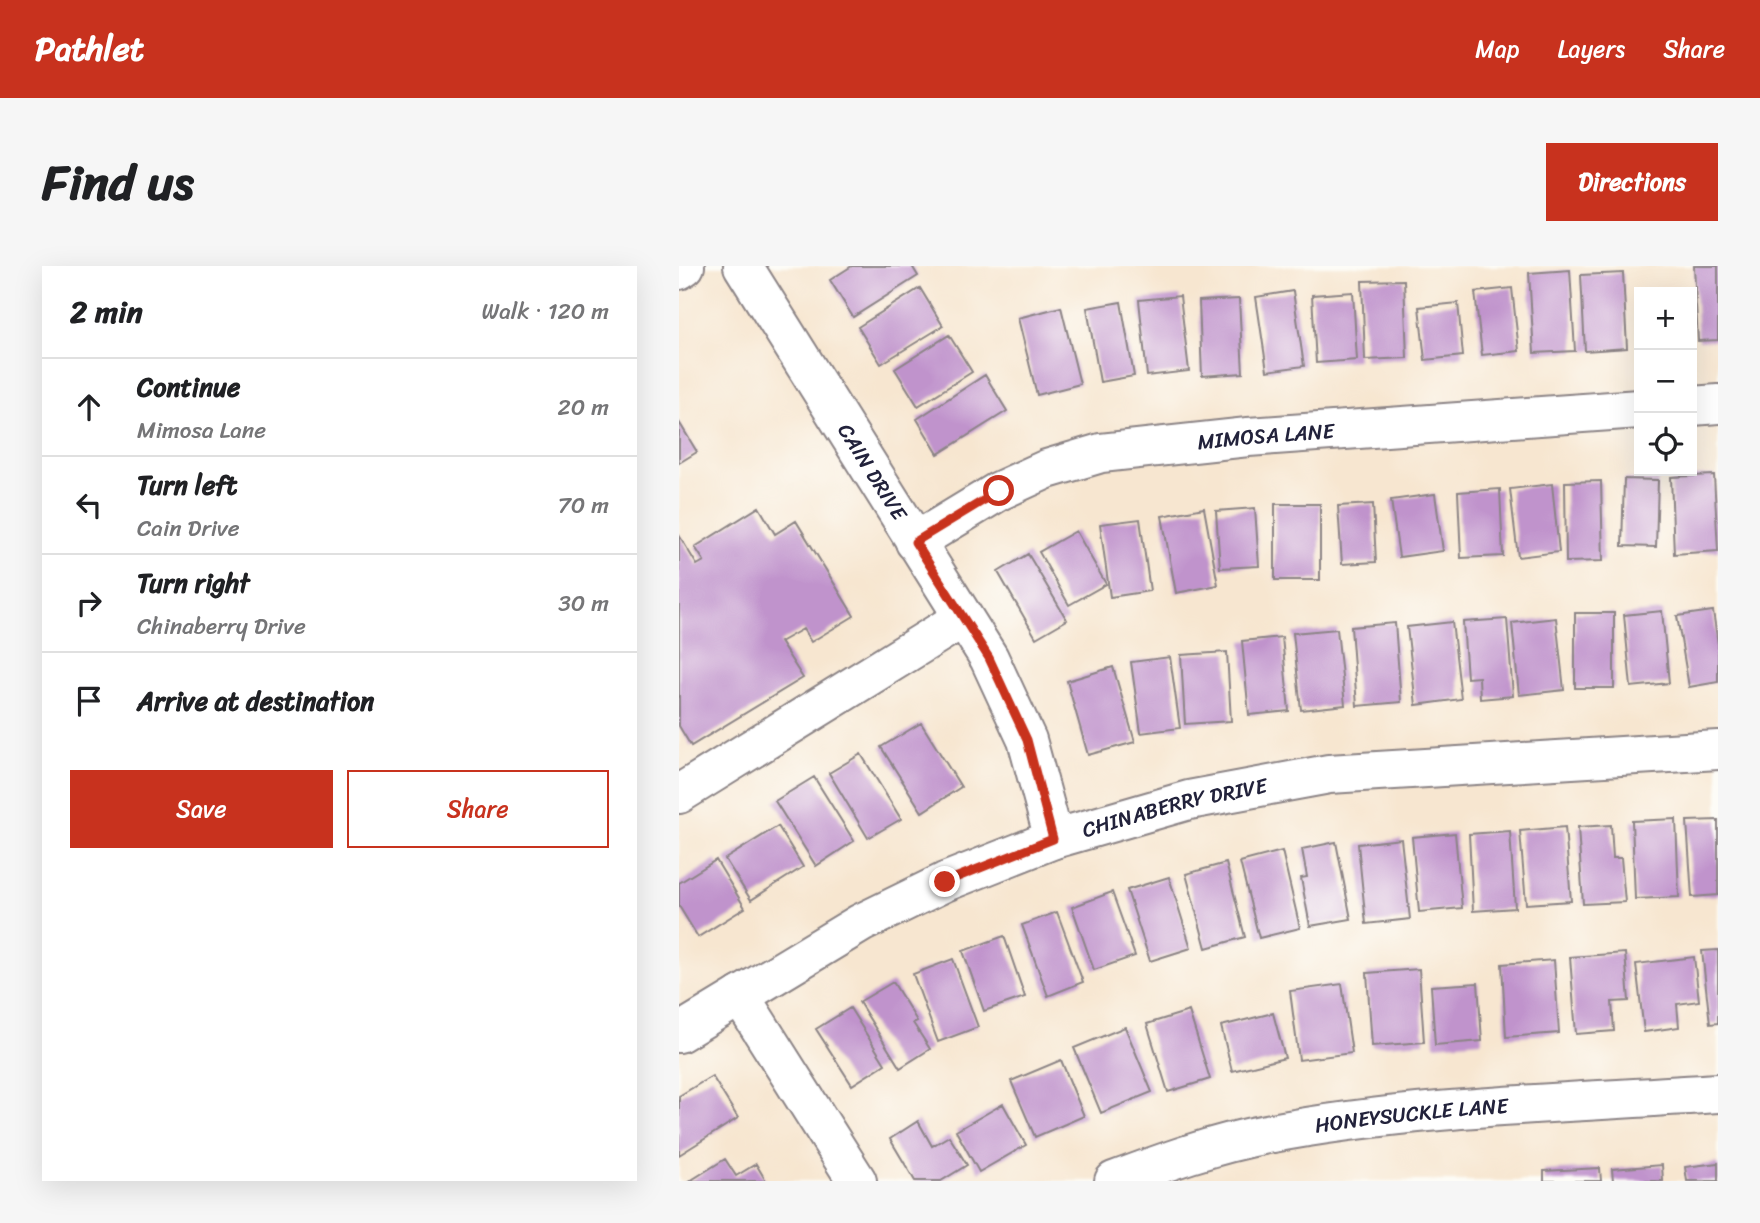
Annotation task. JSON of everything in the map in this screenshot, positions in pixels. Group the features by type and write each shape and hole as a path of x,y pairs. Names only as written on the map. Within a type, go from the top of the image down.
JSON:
{"street":[{"path":"679,270 685,266"},
{"name":"CAIN DRIVE","path":"743,266 989,658 1027,740 1053,839"},
{"path":"1697,406 1718,404"},
{"name":"MIMOSA LANE","path":"915,542 999,491 1047,469 1101,453 1248,437 1634,409"},
{"path":"679,794 963,618"},
{"name":"CHINABERRY DRIVE","path":"679,1033 861,923 945,882 1053,839 1189,800 1329,774 1718,750"},
{"path":"740,996 857,1181"},
{"name":"HONEYSUCKLE LANE","path":"1114,1181 1171,1159 1230,1143 1356,1120 1411,1113 1718,1093"}],"building":[{"path":"852,266 912,266 918,276 853,317 830,280"},
{"path":"1694,266 1718,266 1718,340 1698,341"},
{"path":"1570,270 1575,351 1534,353 1529,273"},
{"path":"1623,273 1627,348 1585,351 1581,275"},
{"path":"1404,280 1407,358 1365,360 1362,281"},
{"path":"920,288 943,326 881,364 858,327"},
{"path":"1512,288 1519,351 1482,355 1475,292"},
{"path":"1293,291 1304,366 1267,371 1256,297"},
{"path":"1353,292 1357,360 1316,363 1312,295"},
{"path":"1180,296 1189,371 1147,376 1139,300"},
{"path":"1239,299 1243,373 1202,376 1199,301"},
{"path":"1121,302 1134,376 1100,382 1087,308"},
{"path":"1458,303 1463,356 1425,360 1419,307"},
{"path":"1061,307 1080,384 1037,395 1018,318"},
{"path":"949,335 972,372 918,406 895,369"},
{"path":"985,375 1007,411 938,454 917,419"},
{"path":"679,422 697,452 679,463"},
{"path":"1714,475 1718,551 1674,554 1671,477"},
{"path":"1624,479 1658,480 1656,547 1622,546"},
{"path":"1601,481 1603,561 1566,562 1565,482"},
{"path":"1552,484 1559,552 1518,557 1510,489"},
{"path":"1500,489 1503,556 1461,558 1458,492"},
{"path":"1435,494 1443,551 1399,557 1391,500"},
{"path":"1275,504 1320,504 1320,580 1275,580"},
{"path":"1373,504 1376,562 1342,564 1338,506"},
{"path":"759,507 775,534 796,521 854,616 811,642 803,629 780,642 803,678 691,746 679,726 679,535 697,565 704,561 695,547"},
{"path":"1204,508 1218,585 1176,593 1162,516"},
{"path":"1255,508 1259,566 1220,568 1216,511"},
{"path":"1140,519 1150,591 1110,597 1100,524"},
{"path":"1076,531 1106,584 1069,605 1039,552"},
{"path":"1028,554 1067,620 1036,638 998,572"},
{"path":"1662,611 1669,683 1631,687 1624,615"},
{"path":"1713,611 1718,644 1718,682 1689,687 1677,616"},
{"path":"1575,613 1614,613 1614,688 1575,688"},
{"path":"1556,618 1564,690 1519,695 1512,623"},
{"path":"1507,619 1513,696 1480,699 1479,677 1467,678 1463,622"},
{"path":"1452,622 1461,699 1416,705 1407,627"},
{"path":"1395,623 1401,702 1357,706 1351,627"},
{"path":"1337,629 1345,705 1301,710 1293,633"},
{"path":"1282,637 1289,711 1249,715 1242,641"},
{"path":"1227,652 1231,721 1185,724 1181,655"},
{"path":"1170,657 1180,728 1141,733 1131,662"},
{"path":"1113,667 1135,742 1088,755 1067,681"},
{"path":"921,723 961,787 922,812 881,747"},
{"path":"861,754 901,819 868,838 829,773"},
{"path":"814,777 854,841 816,866 775,801"},
{"path":"1676,819 1679,897 1635,899 1632,821"},
{"path":"1718,820 1718,895 1692,897 1687,821"},
{"path":"1611,825 1613,858 1621,858 1625,902 1583,904 1578,827"},
{"path":"778,826 803,867 751,900 725,859"},
{"path":"1565,827 1571,901 1526,904 1520,831"},
{"path":"1510,831 1515,908 1473,911 1469,834"},
{"path":"1455,833 1462,908 1419,912 1412,837"},
{"path":"1401,839 1410,919 1366,924 1358,844"},
{"path":"1336,842 1351,919 1310,926 1301,878 1307,877 1302,849"},
{"path":"1282,851 1300,928 1259,938 1240,862"},
{"path":"716,860 745,908 698,937 679,906 679,883"},
{"path":"1226,863 1245,937 1206,948 1186,874"},
{"path":"1169,877 1191,948 1150,961 1127,890"},
{"path":"1112,892 1135,956 1094,970 1072,907"},
{"path":"1057,912 1083,982 1048,996 1022,925"},
{"path":"1004,936 1025,997 984,1011 963,951"},
{"path":"1718,950 1718,1023 1710,1024 1702,951"},
{"path":"1625,953 1629,1001 1612,1002 1614,1031 1576,1034 1570,957"},
{"path":"1694,957 1699,1001 1677,1004 1679,1027 1644,1032 1636,964"},
{"path":"953,959 978,1027 938,1042 913,974"},
{"path":"1554,960 1559,1033 1506,1037 1502,964"},
{"path":"1419,969 1424,1042 1372,1046 1367,973"},
{"path":"893,982 917,1021 913,1023 930,1049 900,1068 859,1002"},
{"path":"1478,983 1482,1041 1435,1045 1431,986"},
{"path":"1342,984 1352,1053 1299,1060 1290,991"},
{"path":"850,1008 885,1064 852,1085 816,1029"},
{"path":"1189,1011 1210,1079 1168,1092 1147,1024"},
{"path":"1273,1013 1285,1058 1232,1071 1221,1026"},
{"path":"1125,1027 1152,1092 1101,1113 1074,1048"},
{"path":"1061,1060 1084,1116 1035,1137 1011,1081"},
{"path":"712,1076 738,1118 679,1155 679,1096"},
{"path":"1003,1104 1026,1145 979,1172 956,1131"},
{"path":"918,1121 932,1146 949,1136 967,1165 941,1181 915,1181 890,1139"},
{"path":"725,1159 736,1176 756,1164 766,1181 690,1181"},
{"path":"1718,1163 1718,1181 1687,1181 1685,1167"},
{"path":"1662,1165 1663,1181 1613,1181 1612,1169"},
{"path":"1600,1168 1601,1181 1544,1181 1544,1171"}],"route":[{"path":"945,882 1053,839 1027,740 989,658 915,542 999,491"}]}
